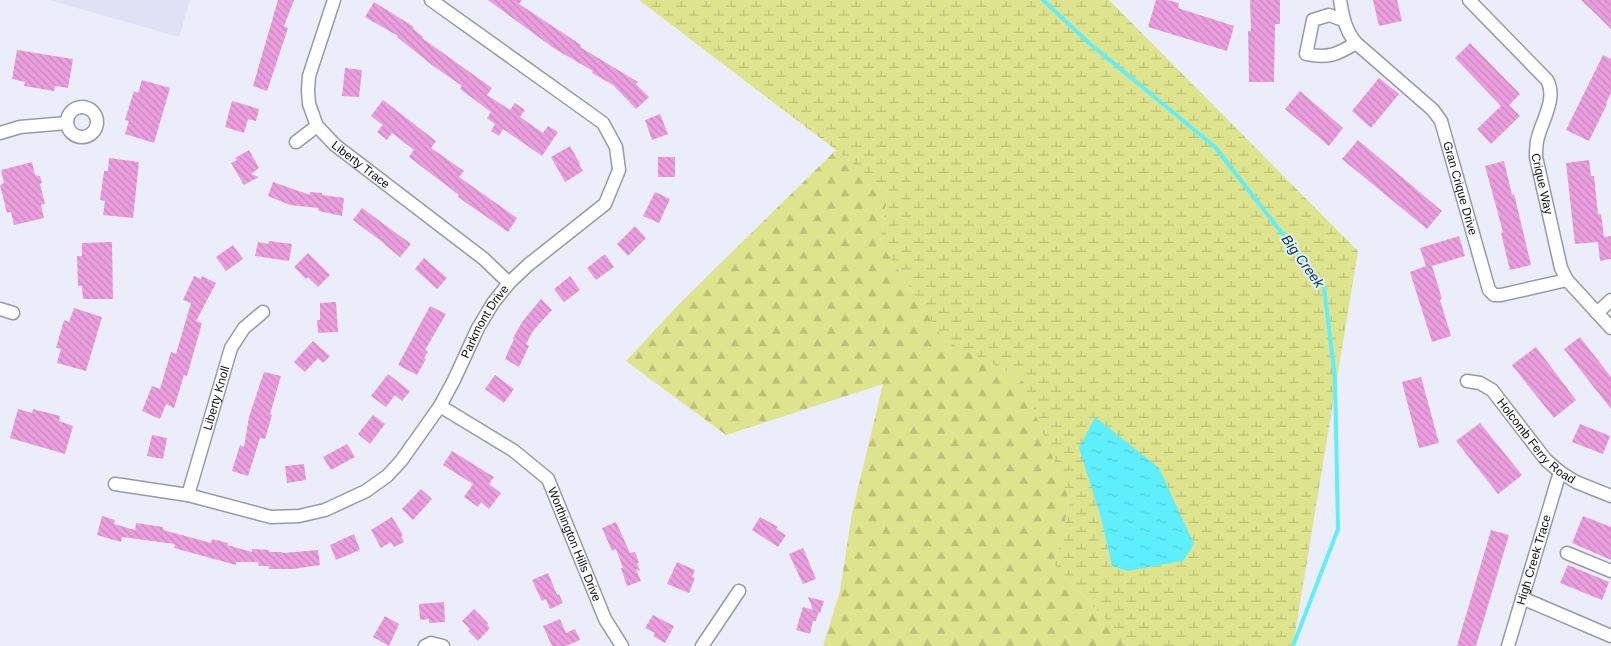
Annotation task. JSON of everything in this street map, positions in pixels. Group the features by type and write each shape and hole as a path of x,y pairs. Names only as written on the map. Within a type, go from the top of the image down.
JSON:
{"street":[{"name":"Liberty Trace","path":"334,0 309,76 310,104 317,126 335,145 484,259 509,283"},
{"name":"Parkmont Drive","path":"115,484 188,495 271,517 299,516 325,510 366,491 387,476 401,461 440,406 478,328 493,303 509,283 605,204 620,170 616,147 603,123 432,0"},
{"name":"Gran Crique Drive","path":"1340,0 1343,20 1349,34 1356,43 1433,110 1441,121 1489,290 1494,295 1501,295 1567,280"},
{"name":"Crique Way","path":"1469,0 1547,80 1551,87 1551,97 1537,140 1536,157 1562,268 1567,280"},
{"path":"1343,20 1329,15 1313,20 1306,54 1320,57 1338,54 1356,43"},
{"path":"0,134 28,126 67,123"},
{"path":"296,142 317,126"},
{"path":"1567,280 1611,328"},
{"path":"1597,314 1611,300"},
{"path":"0,309 13,313"},
{"name":"Liberty Knoll","path":"188,495 231,348 244,328 263,312"},
{"name":"Holcomb Ferry Road","path":"1467,381 1480,383 1492,390 1546,460 1560,472 1576,482 1611,496"},
{"name":"Worthington Hills Drive","path":"440,406 514,450 548,480 605,618 622,646"},
{"name":"High Creek Trace","path":"1508,646 1560,472"},
{"path":"1567,553 1611,571"},
{"path":"702,646 739,591"},
{"path":"1522,598 1611,636"},
{"path":"425,646 431,643 443,646"}],"shaded area":[{"path":"49,0 190,0 179,37"}],"green space":[{"path":"639,0 1109,0 1358,251 1293,646 1123,646 1122,637 1054,564 1070,501 1021,378 944,340 880,242 888,192 836,150","holes":["1101,518 1127,571 1112,566"]},
{"path":"836,150 888,192 880,242 944,340 1021,378 1070,501 1054,564 1122,637 1123,646 823,646 840,591 852,513 883,384 726,435 626,361 683,300"}],"water":[{"path":"1095,417 1159,468 1194,544 1183,561 1127,571 1112,566 1101,518 1079,448"}],"building":[{"path":"278,0 294,0 284,26 288,28 267,91 253,86"},
{"path":"488,0 522,0 519,4 581,45 580,47 638,82 636,84 649,97 636,109 613,85 555,49"},
{"path":"1156,0 1179,3 1178,8 1234,26 1227,51 1148,27"},
{"path":"1250,0 1280,0 1280,24 1275,24 1274,82 1249,82 1248,31 1251,31"},
{"path":"1373,0 1397,0 1402,21 1379,26"},
{"path":"1581,0 1611,0 1611,29 1598,16"},
{"path":"374,2 414,27 412,28 422,38 492,88 487,95 510,110 515,103 525,110 520,117 543,133 548,126 558,132 542,156 503,129 499,136 491,131 495,124 487,118 491,112 460,89 462,86 432,65 398,36 365,17"},
{"path":"1470,43 1520,94 1509,105 1520,116 1491,144 1477,129 1501,106 1455,58"},
{"path":"17,50 73,59 68,88 55,86 54,91 24,86 25,82 12,79"},
{"path":"1603,55 1611,59 1611,93 1589,141 1566,130"},
{"path":"345,68 362,70 359,97 342,96"},
{"path":"1379,78 1399,94 1371,128 1352,111"},
{"path":"142,80 170,88 154,143 125,134 129,121 125,120 134,91 138,93"},
{"path":"1300,91 1343,128 1329,146 1285,109"},
{"path":"383,100 436,141 431,148 464,171 459,177 517,218 508,232 458,197 459,195 409,157 414,150 392,133 387,140 377,132 383,125 371,116"},
{"path":"232,101 259,109 256,121 248,119 244,133 225,127"},
{"path":"660,114 668,134 652,140 645,120"},
{"path":"1358,140 1442,211 1427,229 1342,159"},
{"path":"570,146 583,171 565,182 551,157"},
{"path":"249,150 259,168 251,174 259,177 244,185 231,163 237,160 235,158"},
{"path":"658,157 675,157 675,177 658,177"},
{"path":"109,158 139,162 133,218 103,215 105,201 100,200 104,171 108,171"},
{"path":"1589,160 1591,176 1594,176 1598,214 1601,214 1604,237 1611,236 1611,259 1600,261 1598,242 1575,244 1566,163"},
{"path":"1504,161 1531,265 1510,270 1501,233 1503,232 1485,166"},
{"path":"32,162 35,175 40,176 42,183 40,184 45,204 41,205 44,218 14,225 11,212 7,213 0,185 4,183 1,170"},
{"path":"273,182 310,195 310,192 322,193 322,195 344,198 342,216 319,211 318,208 290,205 268,196"},
{"path":"655,192 670,199 659,223 643,216"},
{"path":"362,208 411,244 400,257 353,220"},
{"path":"635,226 646,238 628,256 617,244"},
{"path":"1459,236 1465,256 1432,266 1451,336 1432,342 1410,272 1426,266 1420,248"},
{"path":"269,241 292,244 289,261 255,256 258,242 268,244"},
{"path":"112,242 113,299 83,299 82,286 78,286 77,256 82,256 82,243"},
{"path":"233,245 243,259 226,271 216,257"},
{"path":"308,253 330,275 318,287 308,277 306,279 294,267"},
{"path":"605,254 614,267 596,280 587,268"},
{"path":"424,258 447,278 437,289 415,269"},
{"path":"194,276 201,279 202,276 216,283 196,321 202,323 187,376 184,375 174,408 166,404 160,419 142,411 152,386 160,389 171,352 176,354 191,303 183,300"},
{"path":"570,276 580,290 564,302 554,289"},
{"path":"541,299 552,310 533,331 526,344 529,346 519,367 505,359 522,322"},
{"path":"336,302 338,332 318,333 317,320 320,320 320,303"},
{"path":"430,306 446,314 425,350 428,352 424,358 426,359 417,375 398,365"},
{"path":"74,308 102,317 86,371 57,363 61,349 56,348 64,320 69,322"},
{"path":"1580,337 1611,377 1611,409 1564,349"},
{"path":"313,341 330,356 323,363 318,358 305,372 294,362"},
{"path":"1536,347 1576,400 1554,418 1512,365"},
{"path":"264,372 281,376 265,439 260,438 248,476 232,471 240,445 244,447 249,417"},
{"path":"388,374 410,391 402,401 395,395 386,407 371,396"},
{"path":"495,375 514,389 504,403 485,389"},
{"path":"1421,377 1439,443 1419,448 1402,382"},
{"path":"18,409 32,413 33,409 60,416 59,421 73,426 65,454 10,438"},
{"path":"373,415 385,424 370,444 358,434"},
{"path":"1480,423 1522,475 1498,494 1456,441"},
{"path":"1580,424 1610,436 1603,454 1572,442"},
{"path":"152,435 167,438 163,459 147,456"},
{"path":"347,444 355,457 331,470 323,457"},
{"path":"452,451 494,477 489,484 501,493 489,509 481,502 478,507 464,497 473,484 443,465"},
{"path":"304,464 306,480 287,483 285,466"},
{"path":"421,489 432,499 413,520 402,509"},
{"path":"102,516 115,520 114,524 135,530 136,523 163,527 163,530 211,543 212,539 252,552 252,549 282,553 318,550 320,565 294,569 269,569 269,566 259,566 258,562 236,562 236,565 174,548 175,544 122,537 121,542 97,535"},
{"path":"1583,516 1611,527 1611,560 1572,543"},
{"path":"392,517 403,535 401,536 404,542 394,547 391,542 381,548 371,530"},
{"path":"760,517 778,527 776,529 786,535 778,547 752,530"},
{"path":"616,522 630,553 635,552 639,563 637,563 640,571 636,569 641,581 627,586 616,549 612,551 602,528"},
{"path":"1491,530 1509,535 1476,646 1457,646"},
{"path":"354,534 360,550 336,560 330,545"},
{"path":"803,548 816,579 803,584 789,554"},
{"path":"677,562 695,570 692,577 695,578 689,593 667,584"},
{"path":"1568,565 1609,582 1602,600 1560,583"},
{"path":"548,573 557,595 559,594 563,603 550,609 546,599 542,601 532,580"},
{"path":"808,597 824,601 816,621 813,621 810,634 796,630 803,607 813,610"},
{"path":"444,602 445,622 429,623 429,619 420,620 419,604"},
{"path":"474,609 488,623 487,625 490,628 478,641 468,631 470,629 462,621"},
{"path":"653,615 674,626 665,643 653,636 655,633 645,628"},
{"path":"385,616 399,624 389,646 373,637"},
{"path":"560,619 566,633 575,629 580,640 566,646 552,646 543,626"}],"waterway":[{"name":"Big Creek","path":"1043,0 1089,43 1215,147 1324,287 1335,378 1338,529 1293,646"}]}
